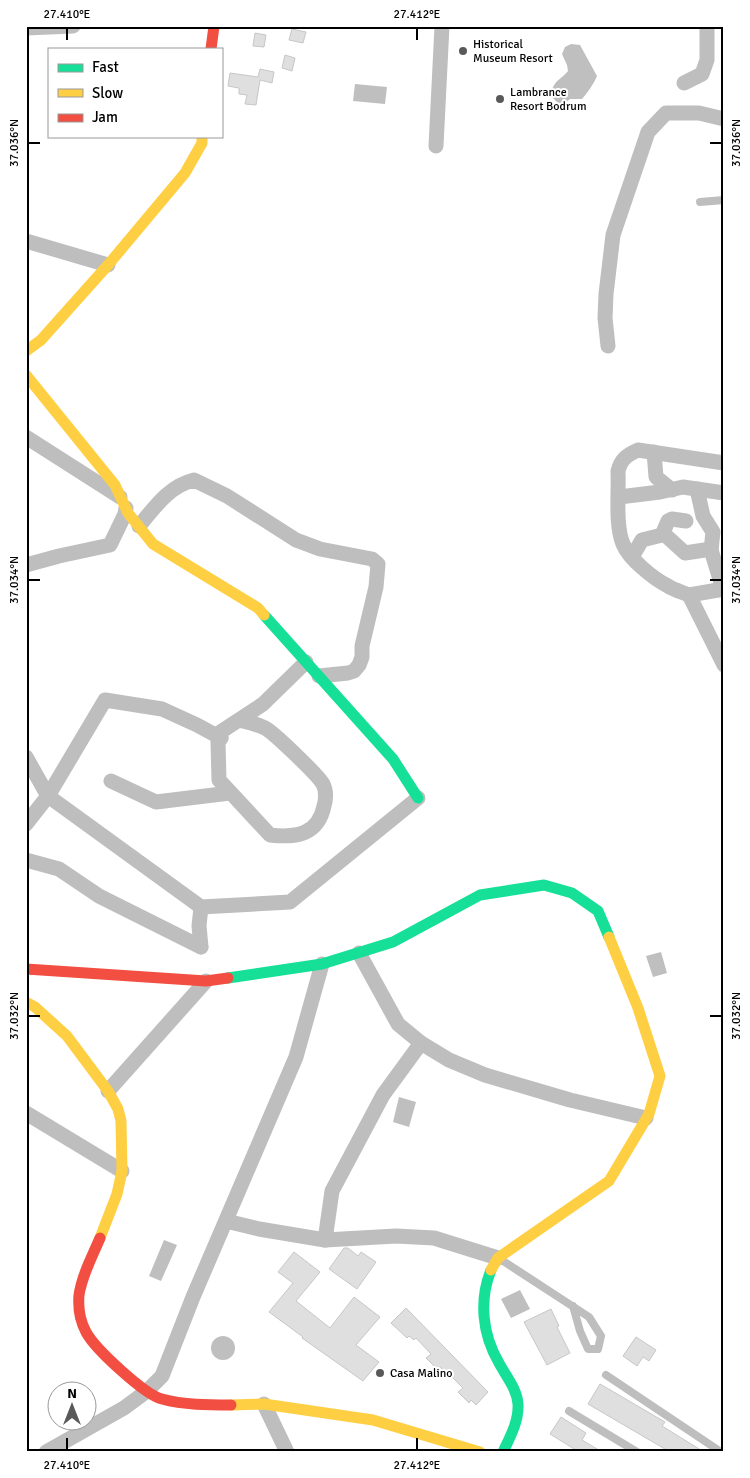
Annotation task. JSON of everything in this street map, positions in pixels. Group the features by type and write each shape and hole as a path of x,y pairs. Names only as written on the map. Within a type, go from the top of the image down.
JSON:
{"street":[{"path":"26,28 73,26"},
{"path":"211,48 214,26"},
{"path":"436,146 442,26"},
{"path":"684,84 702,74 707,60 707,26"},
{"path":"608,346 605,318 606,294 613,236 648,132 666,113 699,113 724,119"},
{"path":"26,351 41,340 108,265 185,173 202,143 202,138"},
{"path":"26,241 108,265"},
{"path":"26,375 115,485 123,503 153,544 258,608 393,759 418,798 290,902 201,908 48,796 26,756"},
{"path":"26,437 123,503"},
{"path":"697,489 703,516 713,532 711,549 723,589 689,595 669,587 651,574 632,557 623,544 619,530 618,471 621,462 627,454 638,450 724,463"},
{"path":"654,452 656,477 672,490"},
{"path":"139,526 175,487 194,480 227,496 296,540 320,549 372,560 378,564 376,587 359,665 354,671 348,673 319,676"},
{"path":"619,497 683,487 724,492"},
{"path":"26,565 110,545 124,514 123,503"},
{"path":"632,557 642,540 654,538 663,533 668,522 672,519 686,521"},
{"path":"663,533 685,553 711,549"},
{"path":"689,595 724,665"},
{"path":"239,720 266,728 309,768 324,785 326,799 322,814 316,825 294,836 270,835 218,780 218,742 221,738 219,733 263,704 306,662"},
{"path":"26,824 48,796 105,700 162,710 197,724 221,738"},
{"path":"111,781 156,802 230,793"},
{"path":"26,860 59,870 99,896 201,946 201,908"},
{"path":"26,969 206,982 322,964 392,942 480,895 544,885 572,894 598,911 638,1008 660,1076 646,1118 609,1181 498,1258 492,1265 485,1288 485,1330 495,1356 516,1393 518,1403 518,1416 503,1452"},
{"path":"359,953 398,1024 421,1043 449,1060 485,1075 570,1100 646,1118"},
{"path":"46,1452 124,1408 147,1391 162,1376 168,1365 193,1297 296,1057 322,964"},
{"path":"108,1091 206,982"},
{"path":"26,1002 67,1036 108,1091 118,1109 122,1170 117,1194 81,1283 79,1296 80,1318 92,1342 147,1391 162,1399 203,1405 264,1404 373,1420 480,1452"},
{"path":"325,1240 332,1191 383,1095 421,1043"},
{"path":"26,1113 122,1170"},
{"path":"226,1221 259,1229 325,1240 396,1236 434,1238 498,1258"},
{"path":"264,1404 287,1452"}],"lane":[{"path":"700,202 724,200"},
{"path":"498,1258 573,1306 589,1317 601,1336 598,1349 588,1349 580,1331 573,1306"},
{"path":"606,1375 721,1452"},
{"path":"569,1411 637,1452"}],"shaded area":[{"path":"571,44 580,45 597,76 582,99 570,99 565,103 558,103 552,97 552,92 555,84 568,71 562,54 565,47"},
{"path":"355,84 387,87 385,104 353,101"},
{"path":"661,952 667,973 653,977 646,956"},
{"path":"399,1097 416,1102 409,1127 393,1122"},
{"path":"164,1240 177,1245 161,1281 149,1276"},
{"path":"520,1290 530,1309 511,1318 501,1299"},
{"path":"223,1336 231,1340 235,1348 231,1356 223,1360 215,1356 211,1348 215,1340"}],"building":[{"path":"292,29 306,32 303,43 289,40"},
{"path":"255,33 266,35 264,47 253,46"},
{"path":"285,55 295,58 292,71 282,68"},
{"path":"260,69 274,72 272,83 260,80 256,105 245,104 247,95 239,94 239,88 228,86 230,73 258,77"},
{"path":"344,1248 348,1248 358,1256 361,1252 376,1262 357,1289 329,1269"},
{"path":"294,1252 320,1272 296,1301 330,1328 354,1297 380,1317 356,1345 379,1362 363,1381 269,1312 293,1283 278,1272"},
{"path":"406,1308 488,1392 476,1405 471,1400 469,1403 458,1392 463,1388 445,1370 440,1367 437,1369 426,1358 431,1354 416,1338 414,1340 409,1336 407,1338 391,1323"},
{"path":"551,1309 559,1326 557,1327 570,1353 547,1365 524,1322"},
{"path":"636,1337 656,1350 649,1361 643,1357 637,1366 623,1356"},
{"path":"600,1384 665,1422 662,1426 704,1452 670,1452 588,1404"},
{"path":"561,1417 586,1433 582,1440 602,1452 579,1452 550,1434"}],"traffic: fast":[{"path":"264,615 393,759 418,798"},
{"path":"228,978 322,964 393,942 480,895 544,885 572,893 598,911 609,937"},
{"path":"491,1270 485,1293 484,1317 486,1329 493,1352 513,1388 518,1404 516,1423 503,1452"}],"traffic: slow":[{"path":"26,351 41,340 108,265 185,173 202,143 202,138"},
{"path":"26,375 115,485 128,513 153,544 258,608 264,615"},
{"path":"491,1270 498,1258 609,1181 649,1114 660,1076 638,1008 609,937"},
{"path":"26,1002 35,1007 67,1036 108,1091 118,1109 121,1121 122,1171 117,1194 100,1238"},
{"path":"231,1405 264,1404 373,1420 480,1452"}],"traffic: jam":[{"path":"211,48 214,26"},
{"path":"26,969 206,981 228,978"},
{"path":"100,1238 85,1273 79,1295 81,1319 91,1340 133,1381 154,1396 187,1404 231,1405"}],"place":[{"name":"Historical Museum Resort","path":"463,51"},
{"name":"Lambrance Resort Bodrum","path":"500,99"},
{"name":"Casa Malino","path":"380,1373"}]}
